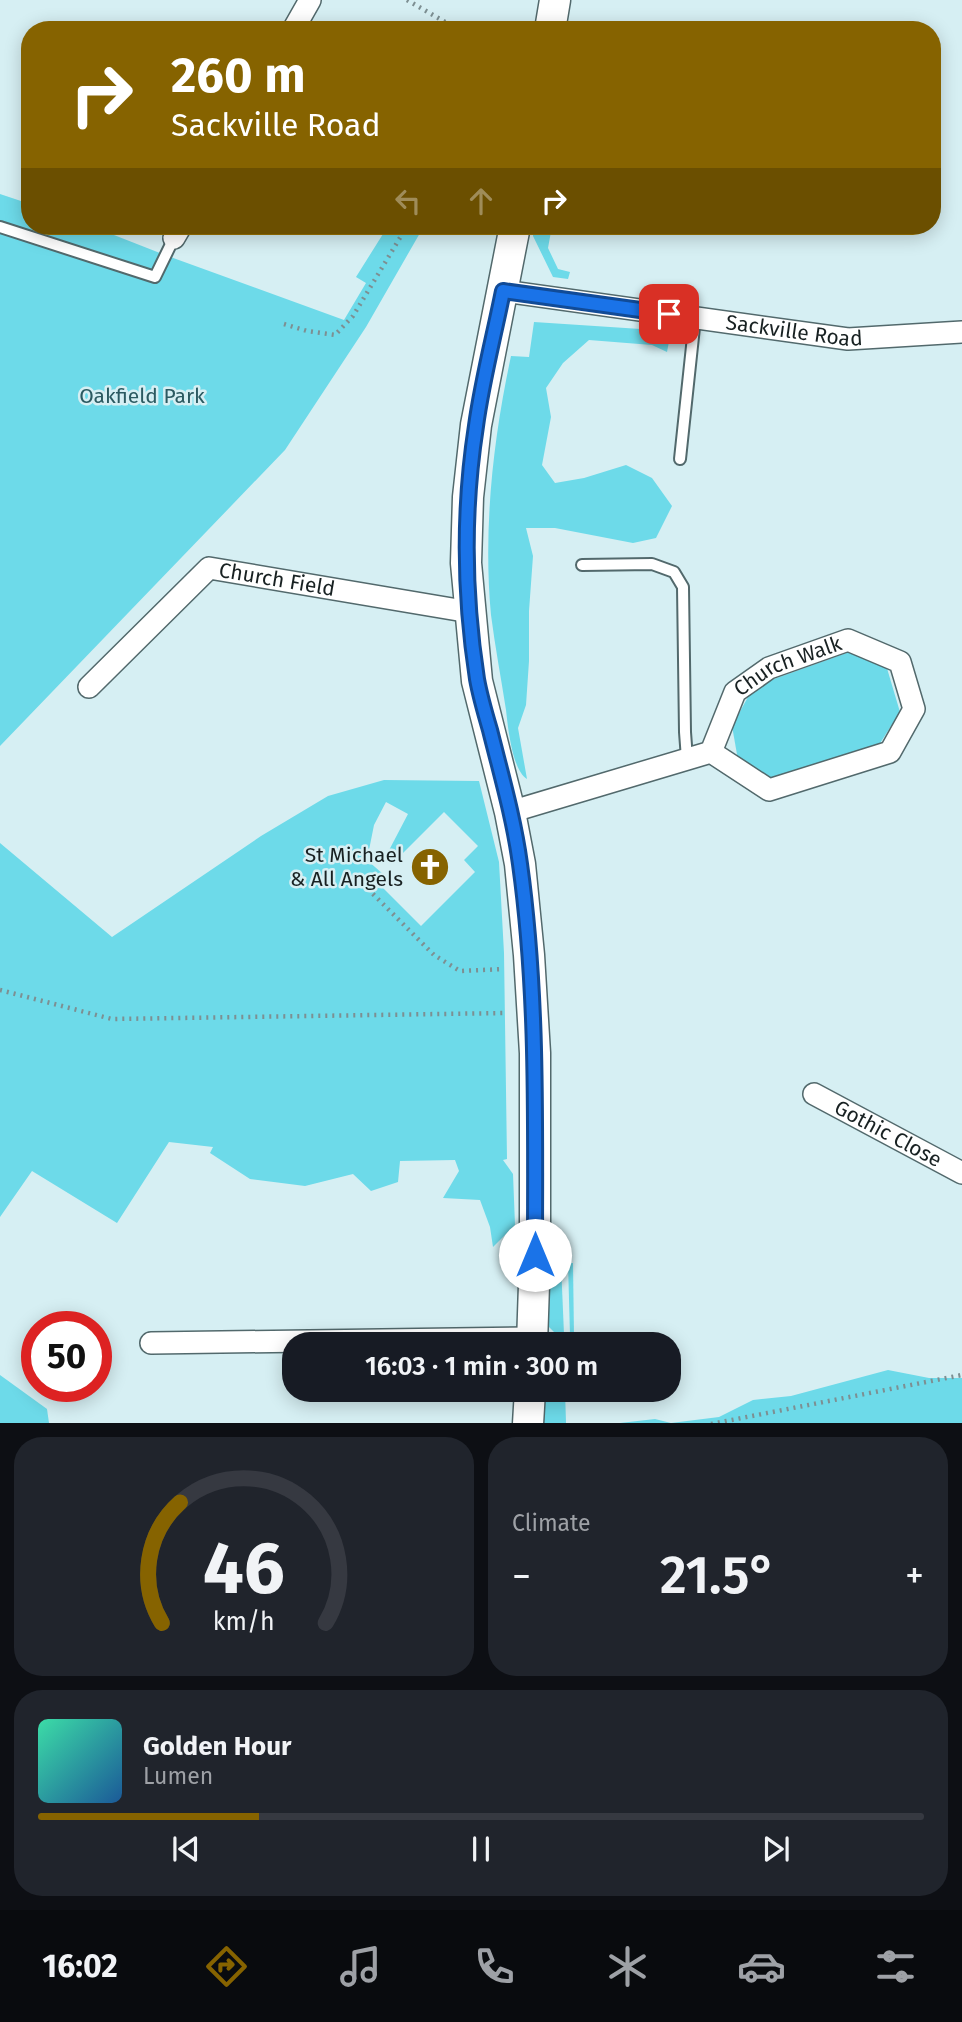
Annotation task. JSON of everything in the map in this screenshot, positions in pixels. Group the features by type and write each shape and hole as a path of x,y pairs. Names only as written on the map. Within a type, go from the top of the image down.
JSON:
{"main road":[{"path":"552,21 555,0"},
{"path":"513,235 476,425 468,497 466,563 477,681 510,812 520,864 530,969 535,1143 532,1332"},
{"path":"528,1423 529,1402"}],"street":[{"path":"298,21 310,0"},
{"name":"Sackville Road","path":"503,291 848,339 962,332"},
{"name":"Church Field","path":"89,687 209,568 470,612"},
{"name":"Church Walk","path":"848,640 900,662 914,709 890,752 769,790 711,752 735,692 769,668 848,640"},
{"path":"510,812 711,752"},
{"name":"Gothic Close","path":"814,1094 962,1173"},
{"path":"151,1343 282,1342"}],"lane":[{"path":"0,227 21,234"},
{"path":"25,235 155,277 176,235"},
{"path":"680,458 695,318"},
{"path":"582,565 652,564 674,572 683,587 687,759"}],"path":[{"path":"407,0 443,21"},
{"path":"284,324 334,335 353,316 402,235"},
{"path":"363,884 434,954 460,971 530,969"},
{"path":"0,990 112,1019 532,1012"},
{"path":"710,1423 962,1375"}],"green space":[{"name":"Oakfield Park","path":"0,194 21,201 21,235 114,235 344,320 366,283 356,277 382,235 419,235 366,327 285,450 0,746"},
{"path":"550,235 548,248 558,269 570,272 568,279 553,277 533,236"},
{"path":"534,322 671,331 667,352 652,345 589,340 563,363 546,388 551,417 542,465 555,483 584,478 626,465 652,478 672,506 656,538 633,543 555,528 526,528 533,556 529,661 526,705 518,728 527,779 514,758 510,737 491,615 488,550 491,485 511,356 529,357"},
{"path":"855,650 886,665 900,712 877,748 770,782 738,760 732,726 754,686"},
{"path":"384,780 479,781 499,862 504,953 507,1159 503,1160 513,1174 515,1225 493,1247 490,1227 480,1200 443,1198 459,1171 455,1160 400,1161 398,1182 371,1191 353,1174 305,1186 250,1179 210,1153 213,1147 169,1142 117,1223 32,1171 0,1217 0,843 112,937 261,836 328,796","holes":["386,802 408,814 386,856 393,863 444,812 478,846 464,860 475,872 421,926 376,881 383,874 367,860 374,825"]},
{"path":"568,1263 573,1263 574,1332 570,1332"},
{"path":"548,1264 561,1264 564,1332 554,1332 547,1325"},
{"path":"888,1370 929,1378 962,1378 962,1423 671,1423 719,1417 753,1400 791,1396"},
{"path":"0,1375 21,1390 21,1402 37,1402 47,1409 49,1423 0,1423"},
{"path":"543,1402 565,1402 566,1423 542,1423"},
{"path":"655,1419 671,1423 620,1423"}],"place":[{"name":"St Michael & All Angels","path":"430,867"}],"route":[{"path":"535,1255 534,1053 527,932 520,864 510,812 477,681 466,563 468,497 476,425 503,291 669,314"}]}
